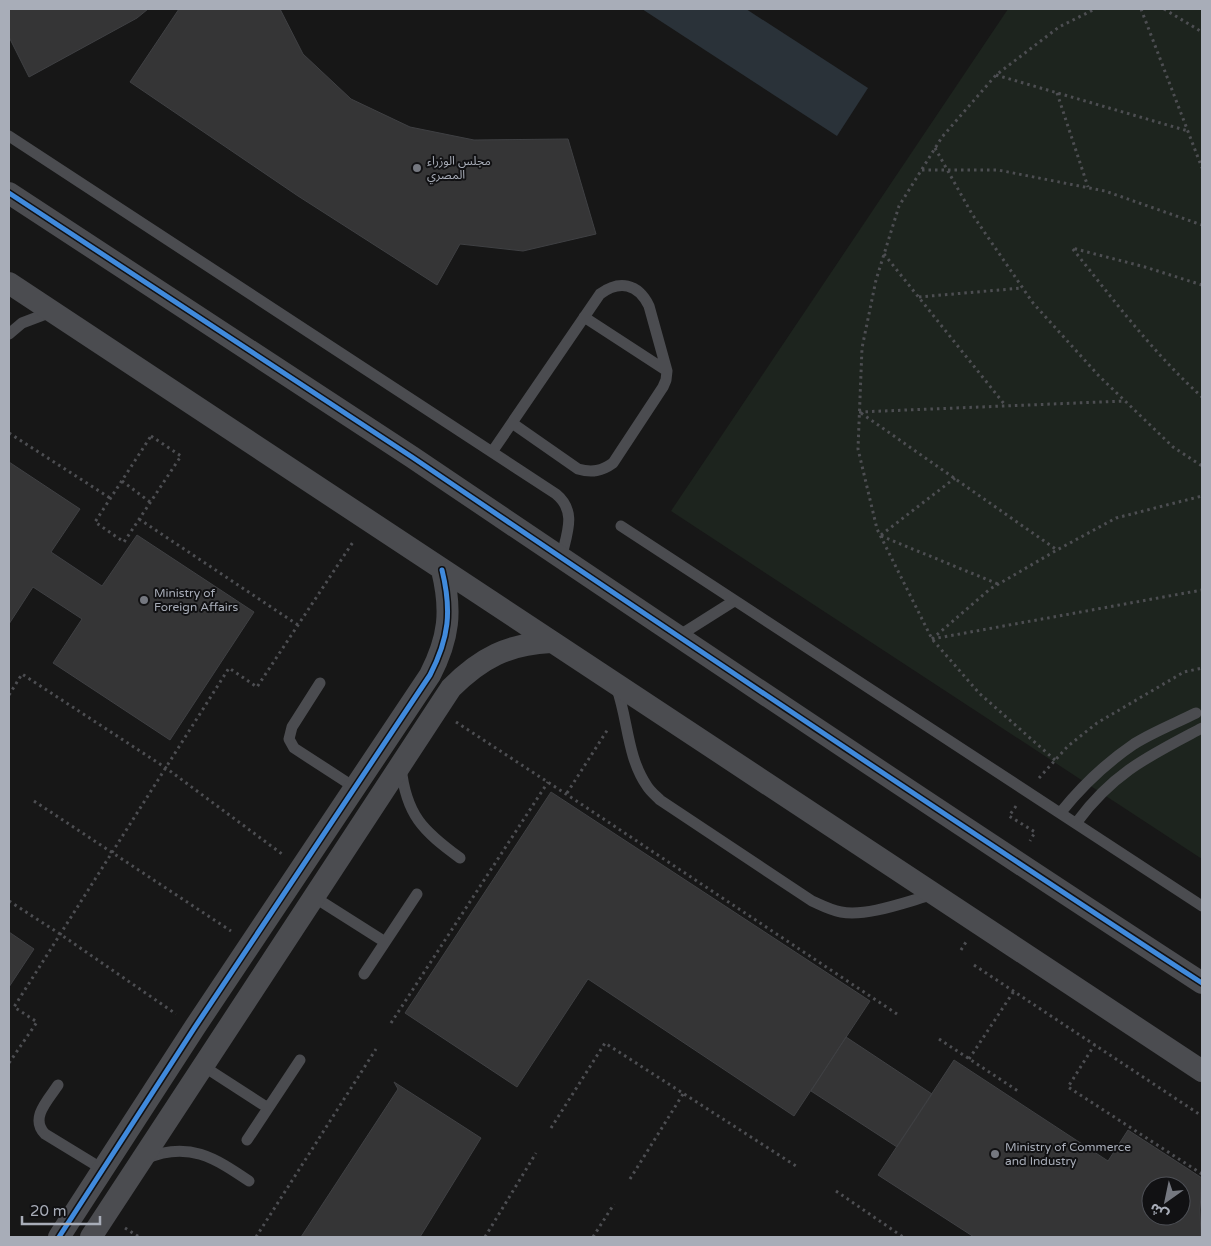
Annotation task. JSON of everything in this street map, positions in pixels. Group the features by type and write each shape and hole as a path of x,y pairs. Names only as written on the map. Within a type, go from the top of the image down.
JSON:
{"street":[{"path":"9,193 410,456 677,637 1202,983"},
{"path":"9,283 366,522 936,894 1202,1071"},
{"path":"59,1237 300,868 430,675 440,655 446,635 447,591 442,570"},
{"path":"91,1237 451,688 479,663 496,653 532,643 551,642"}],"lane":[{"path":"9,136 563,500 570,518 561,559"},
{"path":"492,452 600,294 607,289 623,285 639,291 649,306 666,371 666,380 620,455 613,463 596,472 578,469 512,423"},
{"path":"9,334 22,323 51,312"},
{"path":"584,317 666,371"},
{"path":"621,526 1077,822 1202,906"},
{"path":"677,637 734,601"},
{"path":"320,683 292,727 289,739 294,748 354,787"},
{"path":"616,685 623,706 632,751 638,769 647,786 660,800 812,901 826,908 842,912 859,913 936,894"},
{"path":"1061,812 1088,781 1119,755 1136,743 1196,712"},
{"path":"1077,822 1100,793 1129,768 1202,728"},
{"path":"401,764 406,794 419,822 434,839 460,858"},
{"path":"364,974 417,894"},
{"path":"314,896 385,942"},
{"path":"247,1140 300,1060"},
{"path":"203,1066 268,1108"},
{"path":"58,1085 40,1113 38,1124 41,1130 104,1170"},
{"path":"142,1161 154,1155 168,1152 194,1152 218,1161 249,1182"}],"path":[{"path":"1055,760 979,693 932,639 880,536 858,449 862,348 876,280 899,206 942,137 996,75 1060,28 1095,9"},
{"path":"1141,9 1202,168"},
{"path":"1164,9 1202,32"},
{"path":"996,75 1188,131"},
{"path":"1057,93 1088,188"},
{"path":"935,148 972,214 1033,303 1099,376 1173,447 1202,466"},
{"path":"922,170 998,170 1105,191 1202,225"},
{"path":"1202,285 1145,267 1072,248 1127,316 1181,377 1202,397"},
{"path":"884,254 1006,406"},
{"path":"918,296 1023,288"},
{"path":"859,412 1125,401"},
{"path":"859,412 1057,550"},
{"path":"9,433 110,498"},
{"path":"151,436 181,456 124,542 95,522 122,481 151,436"},
{"path":"880,536 955,478"},
{"path":"122,481 150,502"},
{"path":"932,639 990,589 1116,518 1202,496"},
{"path":"139,519 298,625"},
{"path":"9,1063 37,1022 14,1007 229,668 257,687 366,522"},
{"path":"880,536 999,584"},
{"path":"932,639 1202,590"},
{"path":"1016,862 1035,832 1009,816 1028,790 1068,746 1097,723 1184,672 1202,668"},
{"path":"9,695 22,674 166,768 300,868"},
{"path":"566,794 623,706"},
{"path":"437,710 897,1014"},
{"path":"391,1023 548,782"},
{"path":"34,801 250,944"},
{"path":"9,901 60,934 195,1028"},
{"path":"974,965 1202,1116"},
{"path":"969,1059 1014,991"},
{"path":"939,1039 1018,1091"},
{"path":"551,1128 605,1043 796,1166"},
{"path":"1096,1044 1068,1087 1202,1174"},
{"path":"256,1237 376,1049"},
{"path":"630,1179 683,1094"},
{"path":"485,1237 536,1153"},
{"path":"836,1190 903,1237"},
{"path":"593,1237 614,1204"}],"shaded area":[{"path":"642,9 746,9 868,88 837,136"},
{"path":"1008,9 1202,9 1202,859 671,511"}],"building":[{"path":"9,9 148,9 137,18 29,77 9,37"},
{"name":"مجلس الوزراء المصري","path":"179,9 280,9 303,54 351,99 410,127 474,140 568,139 596,234 523,251 460,244 437,285 298,196 130,82"},
{"name":"Ministry of Foreign Affairs","path":"9,462 80,509 51,552 102,586 137,535 254,612 170,740 53,663 82,619 33,587 9,624"},
{"path":"551,792 870,1001 794,1116 588,979 517,1087 405,1013"},
{"path":"9,932 34,949 9,987"},
{"path":"846,1037 932,1094 897,1147 811,1091"},
{"name":"Ministry of Commerce and Industry","path":"954,1060 1108,1161 1128,1130 1202,1178 1201,1237 974,1237 878,1175"},
{"path":"394,1082 481,1138 420,1237 301,1237 398,1089"}],"cycle path":[{"path":"9,193 412,457 905,788 1202,983"},
{"path":"59,1237 195,1027 430,675 441,649 447,624 447,598 442,570"}],"place":[{"name":"مجلس الوزراء المصري","path":"417,168"},
{"name":"Ministry of Foreign Affairs","path":"144,600"},
{"name":"Ministry of Commerce and Industry","path":"995,1154"}]}
